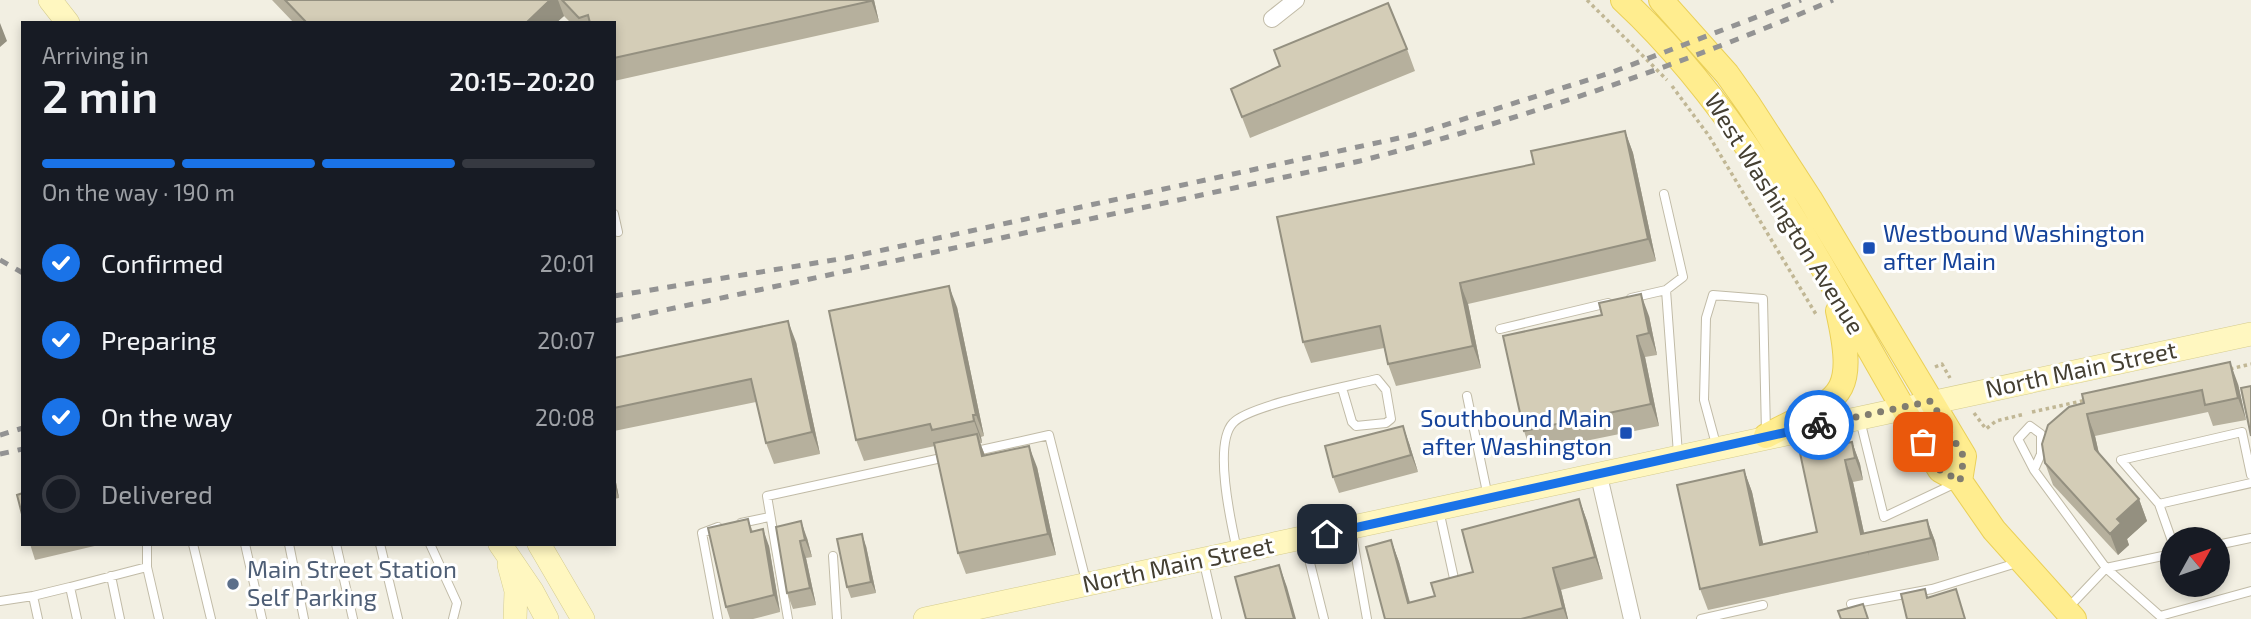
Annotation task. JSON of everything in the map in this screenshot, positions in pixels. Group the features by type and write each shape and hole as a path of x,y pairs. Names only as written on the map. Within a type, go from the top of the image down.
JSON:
{"main road":[{"path":"50,0 66,21"},
{"name":"West Washington Avenue","path":"1623,0 1652,27 1718,105 1770,184 1940,470 1960,481 1994,530 2070,614"},
{"name":"West Washington Avenue","path":"1661,0 1727,74 1810,199 1964,457 1960,481"},
{"path":"1766,436 1818,409 1844,384 1847,365 1833,290"},
{"name":"North Main Street","path":"925,619 1599,476 1766,436 2251,334"},
{"path":"502,546 516,591 515,619"},
{"path":"502,546 547,619"},
{"path":"540,546 572,595 583,619"},
{"path":"572,595 595,619"}],"street":[{"path":"1272,19 1296,0"},
{"path":"1599,476 1632,619"}],"lane":[{"path":"1500,329 1666,290 1683,277 1664,194"},
{"path":"616,223 618,232"},
{"path":"1666,290 1678,457"},
{"path":"1717,448 1704,400 1706,318 1713,295 1763,299 1766,436"},
{"path":"1238,552 1228,510 1224,444 1232,423 1248,412 1377,379 1386,390 1391,419 1386,423 1356,426 1352,422 1342,388"},
{"path":"1467,396 1489,499"},
{"path":"1859,417 1884,517 1960,481"},
{"path":"2034,470 2041,454 2042,433 2030,426 2018,439 2034,470 2106,568 2160,616 2251,591"},
{"path":"2167,527 2159,504 2121,460 2242,432 2251,475"},
{"path":"788,619 765,500 768,496 1049,435 1087,585"},
{"path":"2159,504 2251,483"},
{"path":"1439,510 1455,583"},
{"path":"718,619 702,532 769,517"},
{"path":"1350,529 1367,619"},
{"path":"2230,542 2251,538"},
{"path":"1304,539 1324,619"},
{"path":"147,546 148,567 159,619"},
{"path":"193,546 211,619"},
{"path":"245,546 262,619"},
{"path":"289,546 304,619"},
{"path":"336,546 352,619"},
{"path":"380,546 398,619"},
{"path":"431,546 457,603 453,619"},
{"path":"833,556 837,619"},
{"path":"2070,614 2106,568 2160,557"},
{"path":"1203,560 1217,619"},
{"path":"1851,604 1932,589 2022,561"},
{"path":"0,601 33,596 148,567"},
{"path":"111,576 120,619"},
{"path":"70,587 77,619"},
{"path":"33,596 38,619"},
{"path":"1701,619 1763,605"}],"building":[{"path":"285,0 550,0 528,21 305,21"},
{"path":"562,0 871,0 616,58 616,21 590,21 588,15 579,18"},
{"path":"1388,3 1407,49 1242,117 1231,89 1280,66 1274,50"},
{"path":"1625,131 1648,239 1460,283 1473,346 1388,364 1380,326 1303,342 1277,217 1534,164 1531,151"},
{"path":"949,286 976,415 973,415 974,421 932,430 930,424 856,440 829,311"},
{"path":"1641,294 1649,333 1637,336 1651,404 1524,431 1503,336 1602,315 1599,303"},
{"path":"788,321 812,432 766,443 751,379 616,408 616,358"},
{"path":"2230,362 2238,398 2205,405 2202,390 2087,414 2095,449 2139,499 2117,519 2121,523 2110,534 2045,463 2042,444 2048,425 2069,407 2084,403 2082,394"},
{"path":"2251,386 2251,436 2241,388"},
{"path":"1403,426 1411,455 1333,477 1325,446"},
{"path":"977,434 982,456 1029,446 1048,534 958,553 934,443"},
{"path":"1852,442 1855,458 1845,460 1861,534 1927,520 1931,538 1700,589 1677,485 1744,470 1760,545 1817,532 1800,453"},
{"path":"21,494 21,510 17,495"},
{"path":"1579,499 1595,557 1553,568 1563,608 1521,619 1385,619 1366,547 1391,540 1408,603 1435,596 1431,583 1473,572 1462,530"},
{"path":"748,519 751,532 763,529 774,595 726,607 708,528"},
{"path":"801,521 805,540 800,541 810,588 787,593 776,527"},
{"path":"862,534 871,582 847,587 837,539"},
{"path":"1279,565 1294,619 1246,619 1235,577"},
{"path":"1925,589 1927,598 1956,589 1965,619 1907,619 1901,594"},
{"path":"1863,604 1868,619 1841,619 1838,611"}],"railway":[{"path":"616,296 846,258 1413,135 1610,73 1801,0"},
{"path":"616,321 1360,161 1421,145 1599,90 1717,47 1833,0"},
{"path":"0,260 21,272"},
{"path":"0,435 21,429"},
{"path":"0,454 21,449"}],"way so far":[{"path":"1819,425 1931,401 1964,457 1960,481 1940,470 1923,442"}],"place":[{"name":"Westbound Washington after Main","path":"1869,248"},
{"name":"Southbound Main after Washington","path":"1626,433"},
{"name":"Main Street Station Self Parking","path":"233,584"}],"route":[{"path":"1327,534 1599,476 1819,425"}]}
